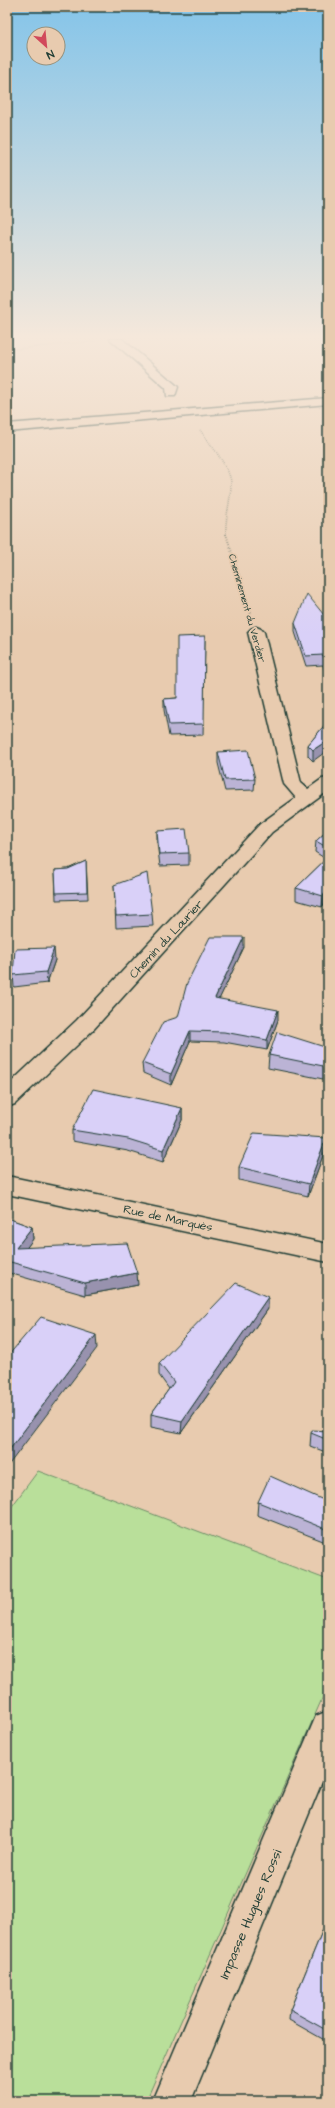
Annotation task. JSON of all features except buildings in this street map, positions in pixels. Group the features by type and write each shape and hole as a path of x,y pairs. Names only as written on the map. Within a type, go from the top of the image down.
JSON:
{"street":[{"name":"Cheminement du Verdier","path":"256,632 293,784 307,799"},
{"name":"Chemin du Laurier","path":"7,1099 85,1025 266,828 328,783"},
{"name":"Rue de Marquès","path":"7,1185 328,1253"},
{"name":"Impasse Hugues Rossi","path":"172,2101 328,1727"}],"path":[{"name":"Cheminement du Verdier","path":"205,437 219,456 231,482 225,520 226,536 256,632"}],"green space":[{"path":"38,1471 328,1580 328,1685 146,2101 7,2101 7,1513"}]}
